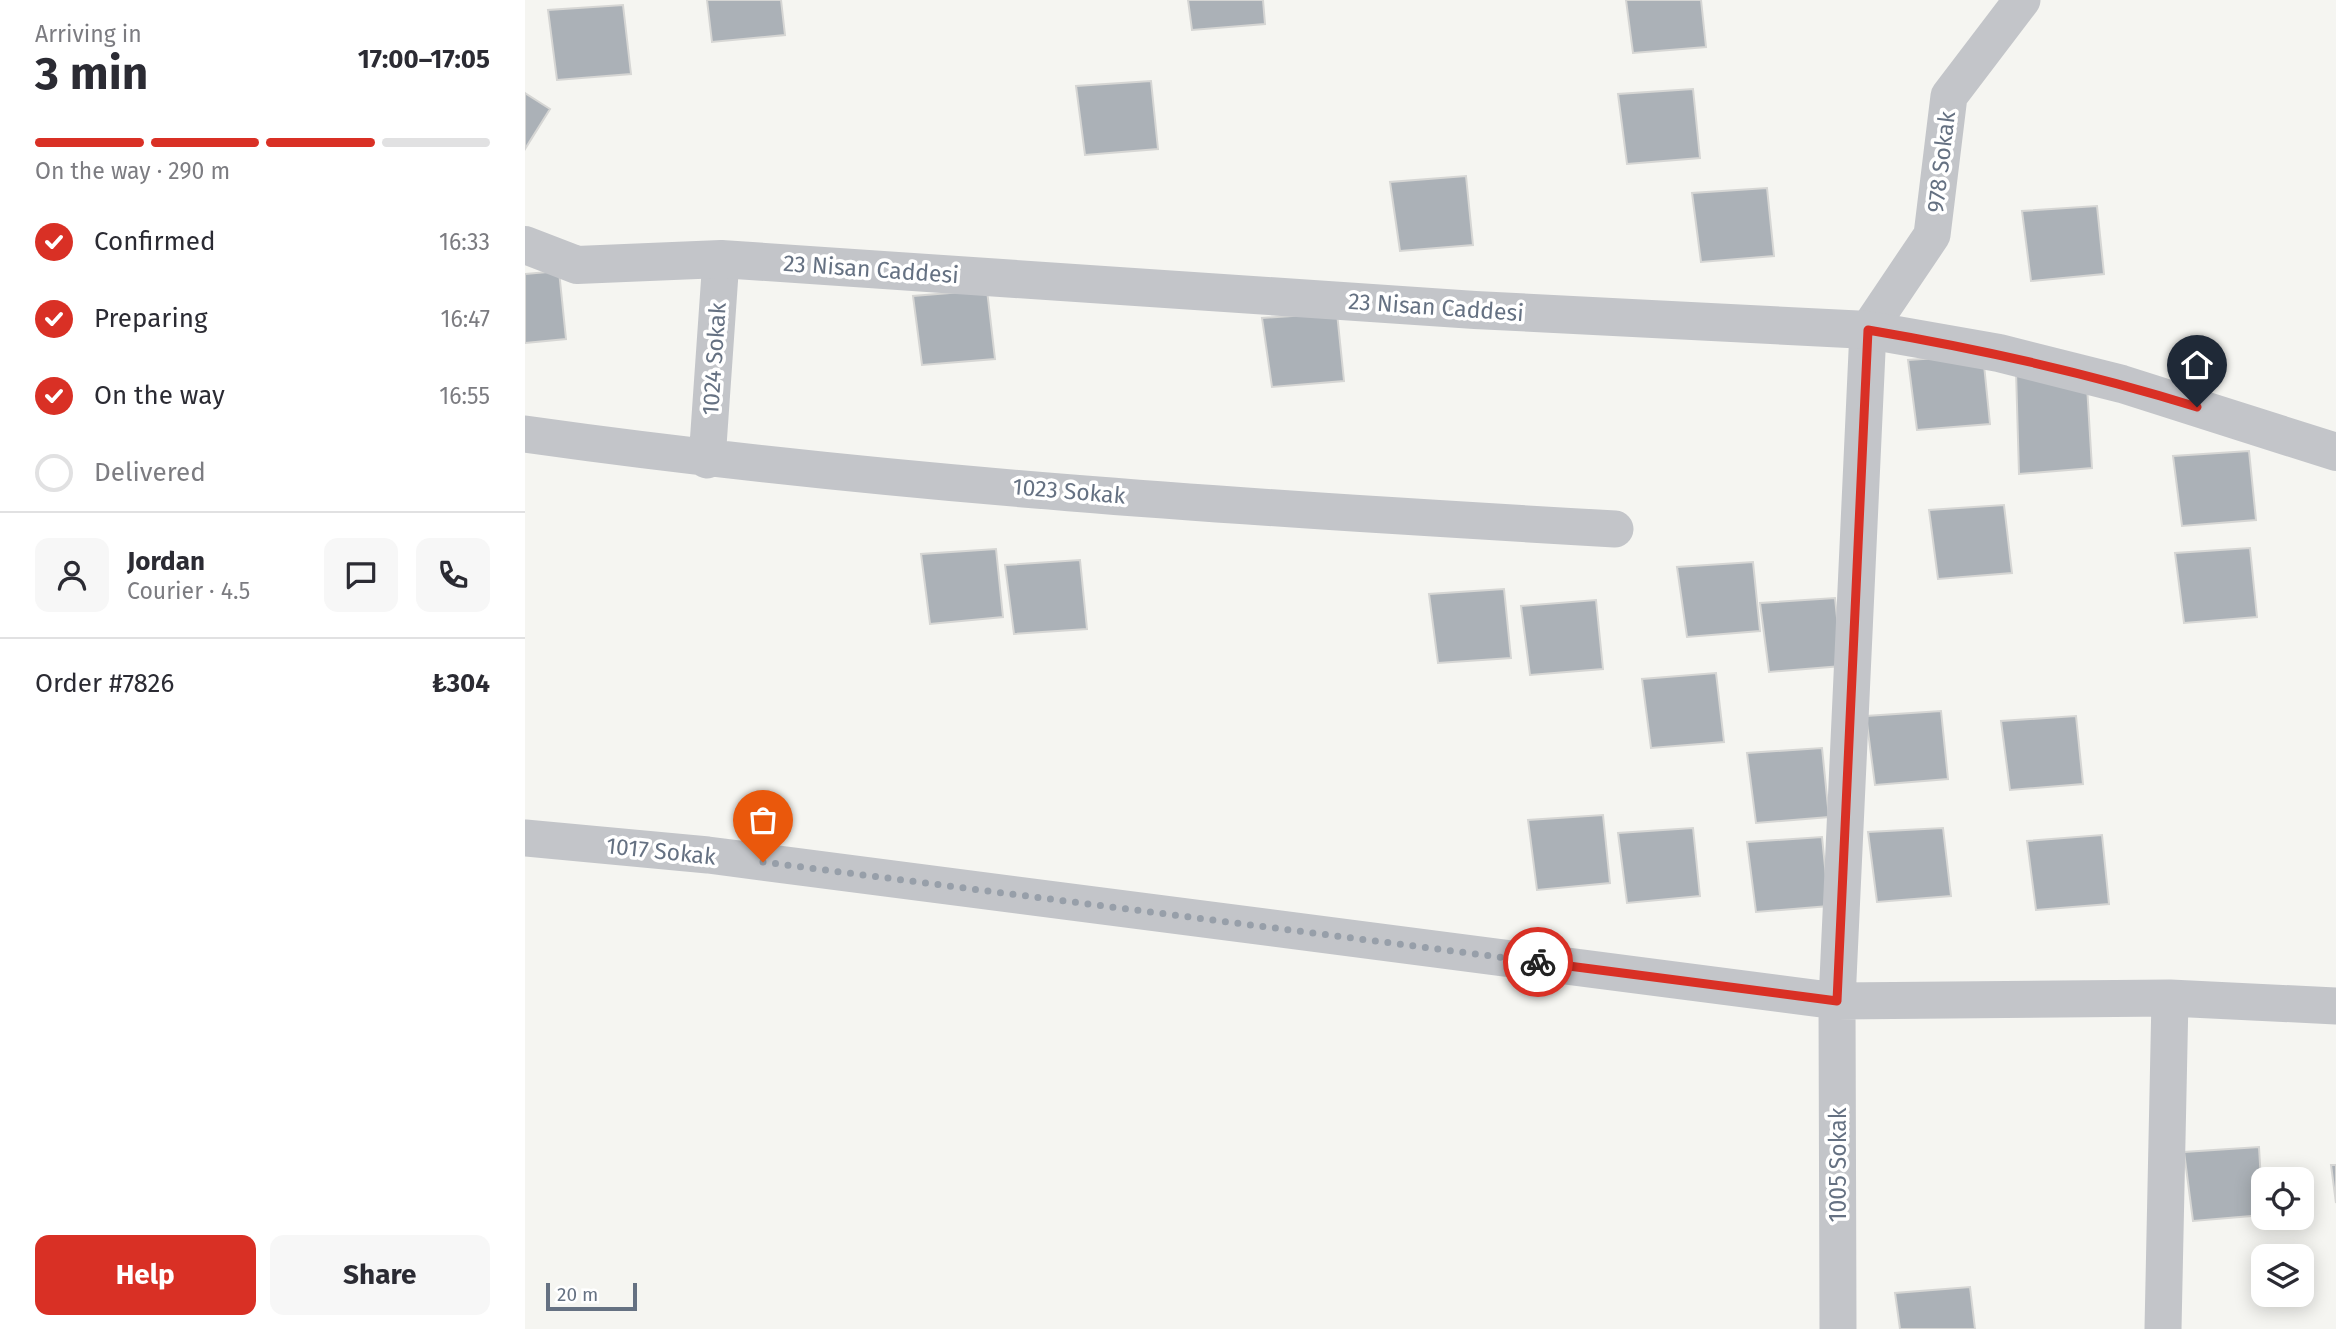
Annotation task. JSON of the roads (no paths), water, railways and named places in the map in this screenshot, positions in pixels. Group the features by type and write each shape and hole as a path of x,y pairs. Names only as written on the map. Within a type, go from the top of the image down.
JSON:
{"street":[{"name":"978 Sokak","path":"1868,330 1931,235 1949,96 2022,0"},
{"name":"23 Nisan Caddesi","path":"525,245 577,265 721,259 1475,310 1868,330 1999,353 2122,384 2336,452"},
{"name":"1024 Sokak","path":"708,460 721,259"},
{"name":"1005 Sokak","path":"1838,1329 1837,1001 1868,330"},
{"name":"1023 Sokak","path":"525,435 708,460 1322,512 1615,529"},
{"name":"1017 Sokak","path":"525,838 708,855 1837,1001 2170,998 2336,1006"},
{"path":"2163,1329 2170,998"}]}
